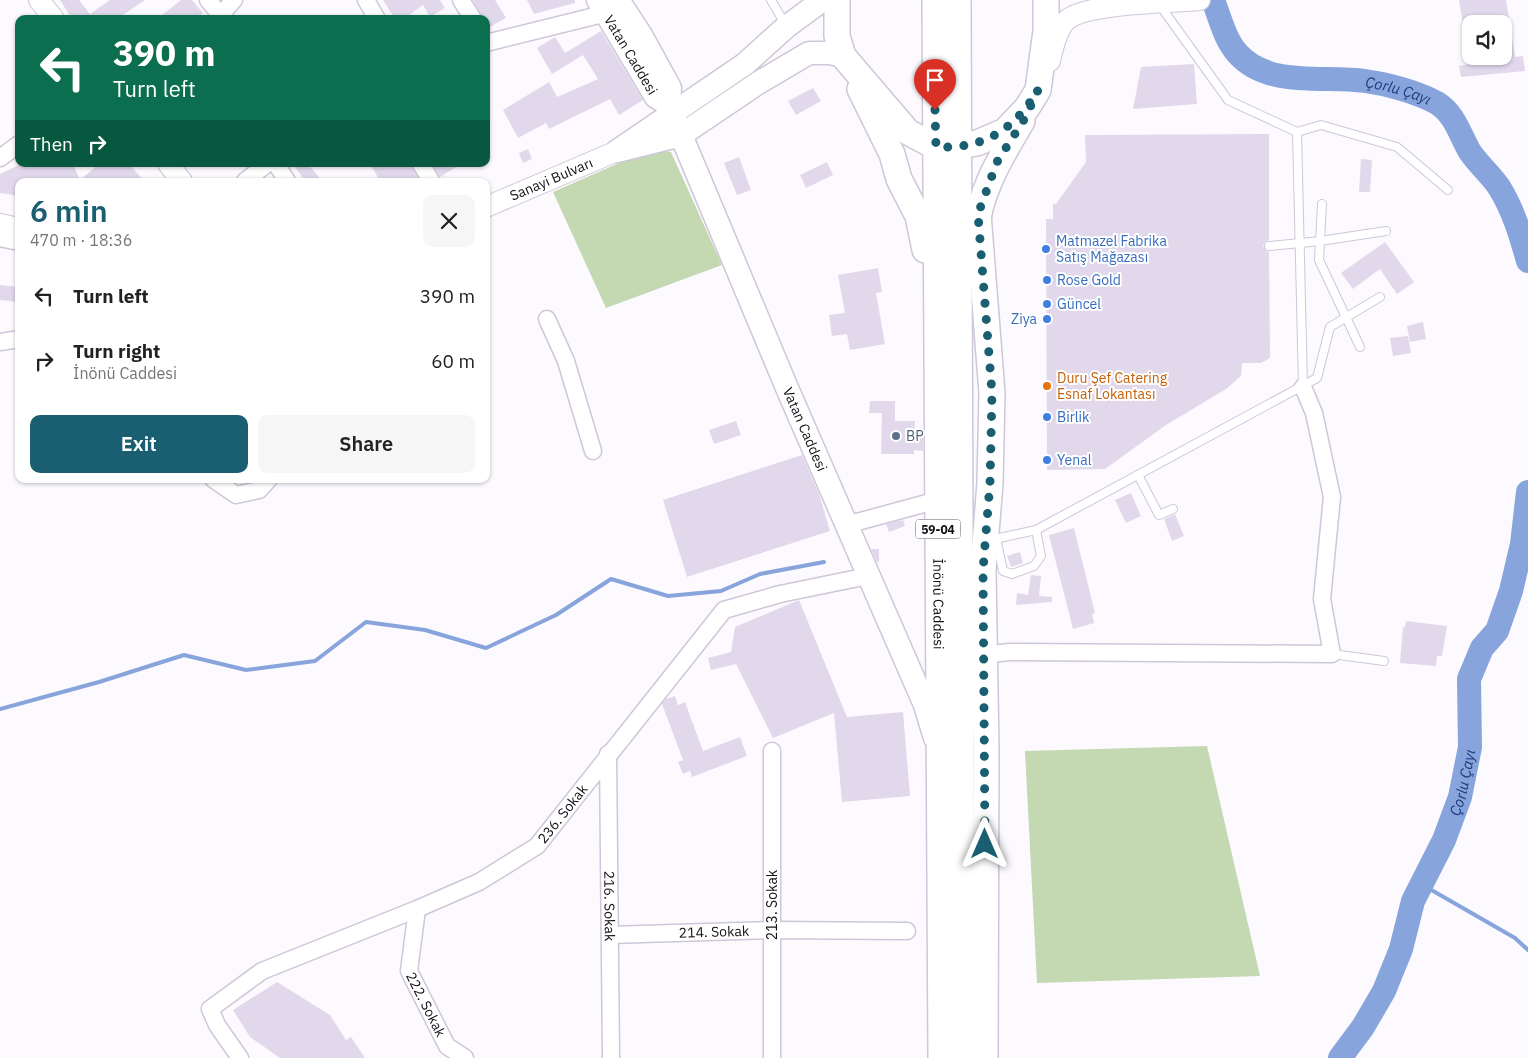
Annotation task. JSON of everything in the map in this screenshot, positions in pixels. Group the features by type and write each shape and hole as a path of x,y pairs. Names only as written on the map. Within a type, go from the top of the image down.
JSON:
{"main road":[{"path":"617,151 671,109 745,64 786,26 816,5 819,0"},
{"path":"837,0 837,36 843,56 892,154 899,179 918,216 924,240 948,397"},
{"name":"İnönü Caddesi","path":"935,0 947,146 948,397 938,500 941,1058"},
{"name":"59-04","path":"947,146 958,0"},
{"path":"948,397 978,214 997,162 1025,118 1038,90 1046,31 1046,0"},
{"name":"Vatan Caddesi","path":"608,4 656,97 671,109 846,525 925,705 939,755"},
{"path":"617,151 681,135 758,83 809,53 830,53 843,56 908,132 947,146 977,143 1005,131 1026,108 1038,90"},
{"path":"978,214 992,393 991,539 983,570 985,1058"},
{"name":"59-04","path":"948,397 962,1058"}],"street":[{"path":"39,0 51,15"},
{"path":"208,0 218,15"},
{"path":"221,15 234,0"},
{"path":"366,0 375,15"},
{"path":"461,0 470,15"},
{"path":"1038,90 1050,63 1056,39 1067,19 1094,9 1200,0"},
{"path":"490,41 608,4"},
{"path":"0,158 15,147"},
{"name":"Sanayi Bulvarı","path":"490,204 617,151"},
{"path":"170,167 180,178"},
{"path":"249,178 263,167"},
{"path":"278,167 284,178"},
{"path":"423,167 429,178"},
{"path":"0,224 15,227"},
{"path":"0,238 15,241"},
{"path":"546,320 566,361 594,451"},
{"path":"0,342 15,340"},
{"path":"984,655 1009,652 1332,654 1322,599 1332,497 1314,413 1303,387"},
{"path":"219,483 236,495 259,490 265,483"},
{"path":"846,525 938,500"},
{"name":"236. Sokak","path":"240,1058 217,1025 210,1009 262,971 417,909 478,882 537,846 724,610 780,594 868,576"},
{"name":"213. Sokak","path":"772,751 772,1058"},
{"name":"216. Sokak","path":"608,754 611,1058"},
{"name":"222. Sokak","path":"417,909 409,971 447,1046 465,1058"},
{"name":"214. Sokak","path":"610,935 772,930 907,931"}],"lane":[{"path":"771,0 786,26"},
{"path":"1168,4 1228,100 1297,132 1322,125 1397,147 1448,190"},
{"path":"1297,132 1303,387"},
{"path":"1322,204 1319,260 1360,347"},
{"path":"1269,246 1320,241 1386,231"},
{"path":"1036,530 1041,556 1034,566 1012,574 1003,571 991,539 1036,530 1303,387 1317,378 1330,327 1380,297"},
{"path":"1138,475 1159,514 1173,509"},
{"path":"1332,654 1384,661"}],"green space":[{"path":"651,149 671,152 722,265 606,308 553,192"},
{"path":"1207,746 1260,976 1037,983 1025,751"}],"building":[{"path":"60,0 79,0 90,14 110,0 145,0 123,15 69,15"},
{"path":"181,0 192,0 203,13 201,15 162,15"},
{"path":"383,0 440,0 445,8 433,15 429,15 423,5 409,15 392,15"},
{"path":"473,0 495,0 506,18 490,27 490,15 481,15"},
{"path":"527,0 575,0 575,3 534,14"},
{"path":"1459,0 1506,0 1508,15 1462,15 1462,18"},
{"path":"601,31 643,100 619,115 610,99 549,129 546,123 518,138 503,110 549,82 557,97 598,79 583,55 552,74 537,48 555,37 565,53"},
{"path":"1512,38 1515,57 1523,56 1525,71 1461,77 1459,66 1512,65"},
{"path":"1194,64 1197,104 1133,109 1141,67"},
{"path":"813,88 821,101 796,115 788,101"},
{"path":"1269,134 1269,240 1263,246 1269,252 1270,358 1261,363 1242,363 1241,376 1226,389 1166,425 1105,469 1047,470 1046,219 1053,219 1053,204 1056,204 1086,162 1085,135"},
{"path":"528,149 532,159 523,163 519,153"},
{"path":"739,157 751,190 737,195 724,163"},
{"path":"1361,159 1372,160 1370,192 1359,192"},
{"path":"827,162 833,175 806,188 800,175"},
{"path":"15,167 74,167 79,178 15,178 15,195 0,193 0,174"},
{"path":"95,167 132,167 141,178 82,178"},
{"path":"295,167 310,167 320,178 303,178"},
{"path":"372,167 413,167 418,178 378,178"},
{"path":"434,167 456,167 440,177"},
{"path":"1385,242 1414,282 1397,294 1380,269 1353,289 1341,273"},
{"path":"878,268 882,292 876,293 885,344 850,350 847,334 832,336 829,315 845,313 838,275"},
{"path":"0,285 15,287 15,302 0,300"},
{"path":"1423,322 1426,339 1410,342 1407,326"},
{"path":"1408,336 1411,353 1393,356 1390,338"},
{"path":"870,401 895,401 895,421 915,421 914,437 923,438 923,451 914,450 914,454 881,454 882,413 869,413"},
{"path":"736,421 741,435 714,444 709,430"},
{"path":"802,455 819,494 830,531 687,577 663,500"},
{"path":"1131,493 1141,516 1126,523 1115,500"},
{"path":"1175,514 1184,536 1172,541 1164,519"},
{"path":"903,520 905,526 889,532 886,524"},
{"path":"1074,528 1095,613 1092,614 1094,623 1073,629 1049,535"},
{"path":"871,549 879,549 879,562 877,562"},
{"path":"1020,552 1023,563 1011,567 1007,556"},
{"path":"1031,575 1041,576 1039,596 1052,597 1052,602 1016,605 1017,593 1028,595"},
{"path":"799,600 847,717 903,712 910,796 842,802 834,713 773,738 736,664 711,670 708,658 731,652 735,627"},
{"path":"1406,621 1447,626 1442,656 1437,656 1436,666 1400,663 1403,627 1405,627"},
{"path":"675,696 678,705 685,702 703,751 740,737 747,756 692,777 690,771 683,774 678,762 683,760 662,704 666,699"},
{"path":"277,982 330,1015 346,1040 351,1037 365,1058 280,1058 250,1037 233,1010"}],"waterway":[{"name":"Çorlu Çayı","path":"1213,0 1223,28 1233,48 1251,65 1265,72 1298,78 1365,81 1383,84 1420,95 1437,103 1453,119 1470,152 1504,195 1516,223 1528,261"},
{"name":"Çorlu Çayı","path":"1340,1058 1363,1027 1384,991 1401,949 1413,901 1444,840 1460,797 1470,747 1469,679 1482,648 1497,631 1511,591 1522,544 1528,492"},
{"path":"0,709 99,682 184,655 246,670 315,661 366,622 425,630 486,648 556,615 611,579 668,596 721,591 760,574 824,562"},
{"path":"1421,884 1515,938 1528,950"}],"place":[{"name":"Matmazel Fabrika Satış Mağazası","path":"1046,249"},
{"name":"Rose Gold","path":"1047,280"},
{"name":"Güncel","path":"1047,304"},
{"name":"Ziya","path":"1047,319"},
{"name":"Duru Şef Catering Esnaf Lokantası","path":"1047,386"},
{"name":"Birlik","path":"1047,417"},
{"name":"BP","path":"896,436"},
{"name":"Yenal","path":"1047,460"}],"route":[{"path":"935,110 936,147 945,148 977,143 1005,131 1026,108 1038,90 1025,118 997,162 978,214 992,393 990,483 983,570 986,750 985,844"}]}
